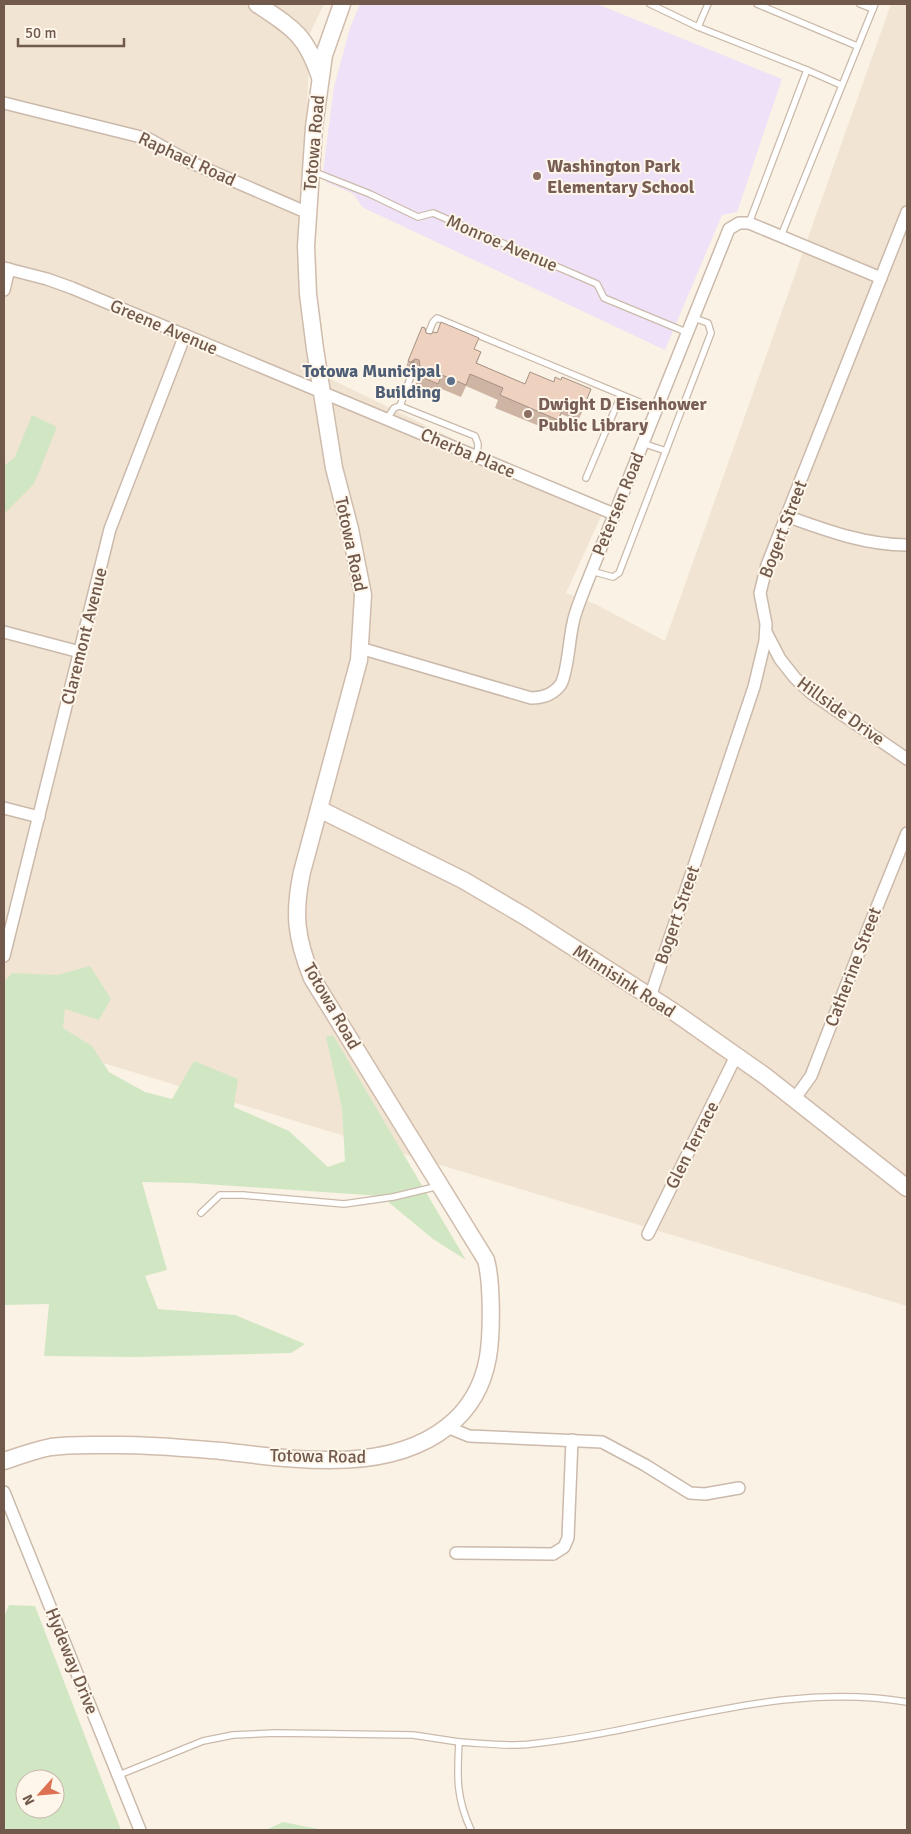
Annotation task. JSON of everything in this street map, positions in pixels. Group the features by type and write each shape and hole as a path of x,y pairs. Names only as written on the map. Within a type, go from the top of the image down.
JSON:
{"main road":[{"name":"Totowa Road","path":"4,1461 52,1447 112,1445 212,1451 301,1460 374,1457 402,1451 422,1444 456,1420 480,1387 490,1345 489,1272 481,1251 312,978 302,952 297,920 297,897 359,660 363,595 350,528 334,468 308,294 306,246 320,77 307,45 294,30 257,4"},
{"path":"320,77 327,46 342,4"},
{"name":"Minnisink Road","path":"319,809 485,892 650,996 795,1098 907,1188"}],"street":[{"name":"Raphael Road","path":"4,103 150,139 190,162 308,213"},
{"name":"Bogert Street","path":"650,996 754,687 766,632 760,593 762,580 907,212"},
{"path":"749,222 881,278"},
{"name":"Petersen Road","path":"360,648 531,698 542,698 560,685 565,675 573,623 591,570 692,317 729,229 739,223 749,222"},
{"path":"4,290 6,268"},
{"name":"Greene Avenue","path":"6,268 55,282 322,392"},
{"name":"Claremont Avenue","path":"4,956 110,530 185,335"},
{"name":"Cherba Place","path":"322,392 614,514"},
{"path":"786,516 825,530 876,543 907,546"},
{"path":"4,632 80,652"},
{"name":"Hillside Drive","path":"766,632 780,658 795,678 811,693 907,759"},
{"path":"4,808 39,817"},
{"name":"Catherine Street","path":"795,1098 811,1076 871,920 907,833"},
{"name":"Glen Terrace","path":"648,1234 736,1056"},
{"path":"447,1427 469,1436 602,1442 645,1465 690,1493 705,1494 739,1488"},
{"path":"456,1553 553,1554 564,1547 568,1538 572,1440"},
{"name":"Hydeway Drive","path":"4,1492 140,1830"}],"lane":[{"path":"650,4 698,27 841,85"},
{"path":"698,27 708,4"},
{"path":"756,4 857,46"},
{"path":"781,236 874,6 860,4"},
{"path":"749,222 807,70"},
{"name":"Monroe Avenue","path":"311,170 370,194 418,217 433,213 579,276 597,284 604,298 686,332"},
{"path":"591,570 613,577 619,573 711,333 708,323 692,317"},
{"path":"425,342 437,318 656,409"},
{"path":"400,406 411,376"},
{"path":"586,478 621,394"},
{"path":"387,419 394,408 400,406 475,436 478,444 477,457"},
{"path":"642,444 666,451"},
{"path":"201,1212 220,1195 243,1195 344,1204 393,1197 441,1186"},
{"path":"118,1775 203,1741 233,1735 276,1733 413,1735 459,1742 529,1745 582,1737 769,1701 846,1696 907,1702"},
{"path":"459,1742 457,1781 463,1813 471,1830"}],"shaded area":[{"path":"4,4 324,4 310,33 301,258 310,369 603,512 566,593 595,604 665,641 891,4 907,4 907,1306 4,1033"},
{"name":"Washington Park Elementary School","path":"360,4 597,4 782,79 737,212 722,215 665,350 362,207 354,194 326,182 323,171 334,87 350,28"}],"green space":[{"path":"32,415 57,427 34,484 4,514 4,466 15,457"},
{"path":"90,966 111,999 99,1020 65,1009 63,1028 92,1046 109,1072 145,1092 172,1099 194,1061 238,1079 234,1107 289,1131 328,1167 345,1161 342,1108 326,1037 333,1035 466,1260 433,1239 381,1196 190,1183 142,1182 167,1270 145,1276 158,1309 235,1315 305,1344 291,1353 135,1357 44,1356 49,1304 4,1305 4,982 12,973 58,975"},
{"path":"9,1605 35,1606 121,1830 4,1830 4,1617"},
{"path":"283,1822 323,1830 266,1830"}],"building":[{"path":"441,322 479,338 474,349 481,352 476,363 525,384 530,372 554,382 555,377 561,380 562,377 591,389 583,409 566,402 558,420 500,395 503,388 470,374 466,385 442,375 438,384 419,376 422,367 419,360 408,361 422,327 425,328 426,333 437,333"}],"place":[{"name":"Washington Park Elementary School","path":"537,176"},
{"name":"Totowa Municipal Building","path":"451,381"},
{"name":"Dwight D Eisenhower Public Library","path":"528,414"}]}
